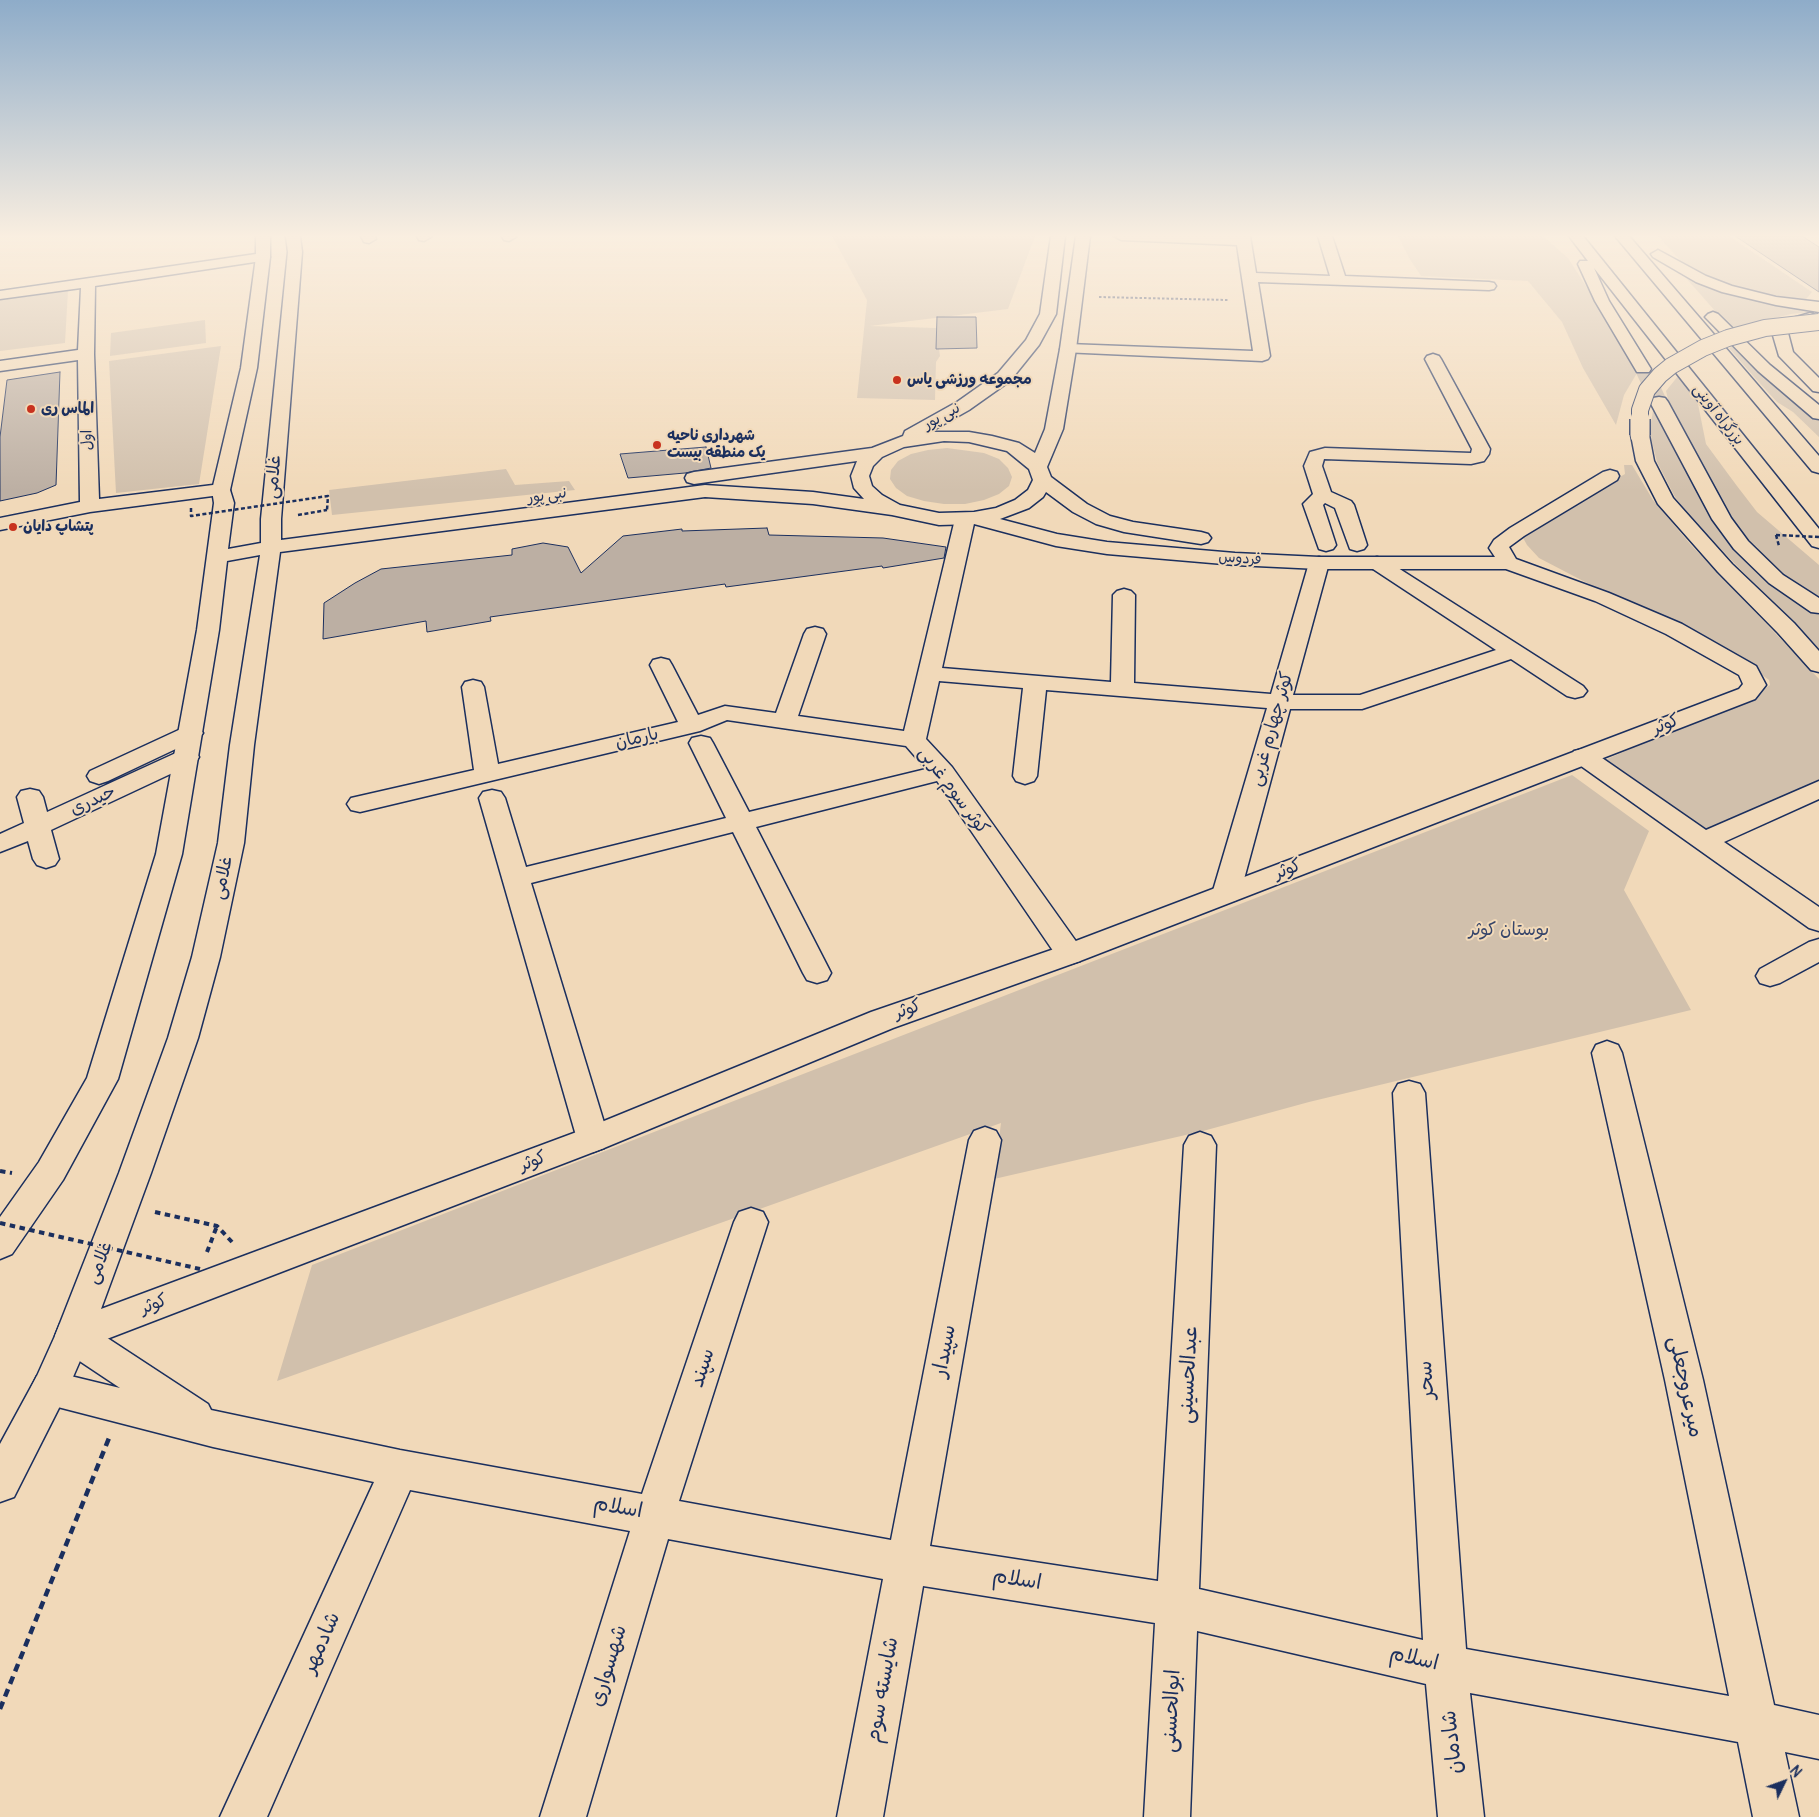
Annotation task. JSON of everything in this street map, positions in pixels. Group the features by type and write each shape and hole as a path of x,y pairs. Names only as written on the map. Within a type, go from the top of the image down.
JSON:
{"main road":[{"name":"اول","path":"87,321 90,506"},
{"path":"0,1244 51,1171 102,1079 169,854 208,630 224,503 221,490 249,368 254,321"},
{"name":"غلامی","path":"0,1483 50,1388 73,1336 123,1205 183,1038 206,957 231,842 242,745 271,540 289,321"},
{"name":"نبی پور","path":"898,443 963,406 1004,377 1033,342 1044,321"},
{"path":"898,443 876,453 864,464 860,476 863,488 875,499 893,509 939,519 969,518 1001,513 1022,504 1036,492 1054,429 1072,321"},
{"path":"1068,349 1262,356 1256,321"},
{"path":"1614,321 1643,369"},
{"name":"بزرگراه آوینی","path":"1644,321 1819,542"},
{"path":"1694,321 1819,467"},
{"path":"1718,321 1764,368 1819,414"},
{"path":"1803,321 1791,323 1780,332 1785,353 1819,387"},
{"path":"1819,322 1765,328 1728,338 1703,348 1671,366 1660,375 1647,390 1640,410 1640,435 1644,461 1665,500 1725,568 1786,628 1819,665"},
{"path":"0,366 86,354"},
{"path":"1357,545 1344,505 1324,495 1313,466 1316,456 1325,453 1471,459 1478,457 1481,449 1433,359"},
{"path":"1659,402 1722,519 1741,545 1776,579 1819,608"},
{"name":"فردوس","path":"898,443 928,437 969,436 1013,447 1028,457 1040,474 1080,508 1103,520 1131,528 1377,563 1504,555"},
{"name":"نبی پور","path":"271,540 664,481 721,476 762,468 876,453"},
{"path":"1504,555 1501,544 1516,532 1610,476"},
{"path":"0,524 90,506 221,490"},
{"name":"نبی پور","path":"271,540 705,491 813,498 893,509"},
{"path":"1322,554 1313,504 1324,495"},
{"name":"فردوس","path":"969,518 1056,540 1106,548 1235,559 1322,554 1357,545 1504,555"},
{"name":"کوثر سوم غربی","path":"969,518 914,740 943,772 1070,954"},
{"path":"218,547 271,540"},
{"name":"کوثر چهارم غربی","path":"1226,894 1322,554"},
{"name":"کوثر","path":"73,1336 594,1139 882,1020 1070,954 1747,694 1755,685 1748,671 1674,629 1602,597 1530,572 1504,555"},
{"path":"1377,563 1511,652 1575,691"},
{"path":"1122,689 1124,595"},
{"path":"784,720 815,634"},
{"path":"930,674 1280,702 1362,702 1511,652"},
{"path":"661,665 817,973"},
{"path":"1024,776 1035,682"},
{"path":"473,687 490,786 594,1139"},
{"name":"بارمان","path":"360,804 490,786 697,734 725,713 914,740"},
{"path":"99,776 189,745"},
{"name":"حیدری","path":"0,844 39,826 189,745"},
{"path":"1583,756 1819,921"},
{"path":"516,878 943,772"},
{"path":"1704,841 1819,789"},
{"path":"30,797 46,859"},
{"path":"1770,976 1819,949"},
{"name":"میرعروجعلی","path":"1607,1053 1684,1380 1776,1817"},
{"name":"سحر","path":"1409,1093 1446,1667"},
{"name":"سپیدار","path":"906,1563 985,1140"},
{"name":"عبدالحسینی","path":"1177,1605 1200,1145"},
{"name":"سپند","path":"655,1515 751,1222"},
{"path":"73,1336 213,1429"},
{"name":"اسلام","path":"50,1388 213,1429 400,1469 906,1563 1177,1605 1446,1667 1755,1723 1819,1737"},
{"name":"شادمهر","path":"243,1817 400,1469"},
{"name":"شهسواری","path":"563,1817 655,1515"},
{"name":"شایسته سوم","path":"860,1817 906,1563"},
{"name":"ابوالحسنی","path":"1167,1817 1177,1605"},
{"name":"شادمان","path":"1446,1667 1461,1817"}],"path":[{"path":"191,508 191,516 328,496 327,510"},
{"path":"1780,551 1776,535 1819,537"},
{"path":"0,1223 200,1269 217,1226 123,1205"},
{"path":"0,1709 122,1405"}],"green space":[{"path":"0,321 66,321 65,343 0,351"},
{"path":"205,321 206,343 110,356 111,333"},
{"name":"مجموعه ورزشی یاس","path":"865,321 912,321 870,326 936,328 940,356 936,362 935,400 857,398"},
{"path":"1561,321 1608,321 1637,373 1624,395 1616,425 1583,368"},
{"path":"1724,321 1764,321 1731,329"},
{"path":"1737,345 1819,418 1819,437 1793,412 1777,402 1729,348"},
{"path":"221,346 199,484 116,493 109,361"},
{"path":"1678,376 1685,383 1698,404 1706,444 1737,486 1757,512 1819,565 1819,603 1796,588 1741,534 1713,493 1672,416 1666,391"},
{"path":"1654,405 1687,472 1715,522 1739,553 1774,586 1819,615 1819,649 1736,565 1687,513 1675,497 1657,462 1652,442 1650,428"},
{"path":"947,448 984,453 999,459 1008,468 1012,477 1009,486 999,494 984,500 965,504 944,504 907,496 896,488 890,479 891,470 898,461 911,454"},
{"path":"1624,465 1632,465 1653,500 1691,545 1819,679 1819,781 1705,830 1605,760 1761,691 1770,685 1769,680 1758,672 1539,558 1527,545 1521,534 1625,474"},
{"path":"506,469 515,485 569,481 575,490 332,515 329,490"},
{"name":"بوستان کوثر","path":"1572,775 1649,831 1624,890 1691,1010 1309,1102 1203,1131 994,1179 1001,1123 277,1381 312,1265"}],"building":[{"path":"937,321 976,321 977,348 936,349"},
{"name":"الماس ری","path":"60,372 56,485 37,493 0,501 0,437 7,380"},
{"path":"706,447 711,468 685,473 628,478 620,454"},
{"path":"767,528 769,535 883,538 946,547 944,558 883,568 882,566 726,587 725,584 490,617 491,621 427,632 426,621 323,639 324,603 381,569 512,555 512,549 543,543 568,547 581,573 623,536 682,529 682,531"}],"tunnel":[{"path":"1643,369 1659,402"}],"place":[{"name":"مجموعه ورزشی یاس","path":"897,380"},
{"name":"الماس ری","path":"31,409"},
{"name":"شهرداری ناحیه یک منطقه بیست","path":"657,445"},
{"name":"پتشاپ دایان","path":"13,527"}]}
